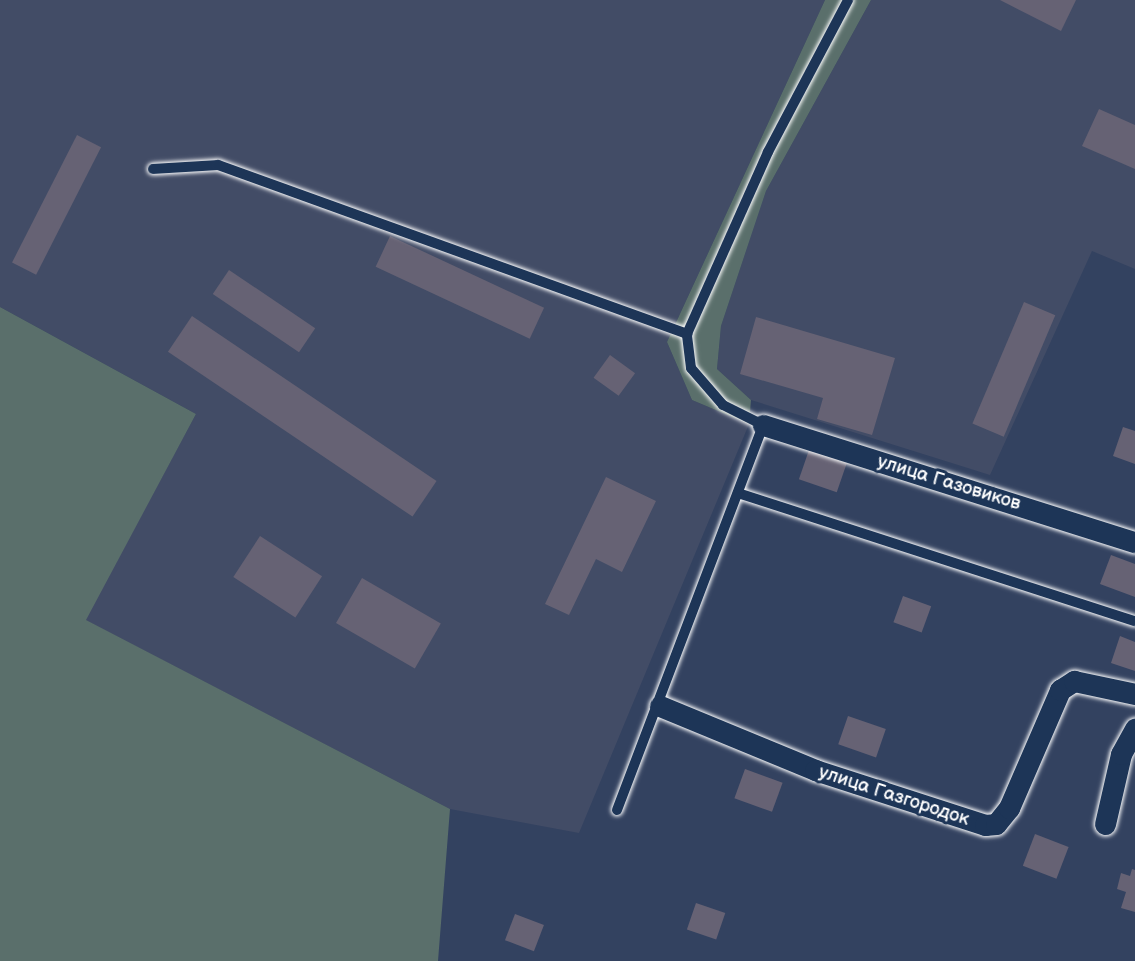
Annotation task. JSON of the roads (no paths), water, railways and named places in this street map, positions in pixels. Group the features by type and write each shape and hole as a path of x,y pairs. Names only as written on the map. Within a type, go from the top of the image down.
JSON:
{"street":[{"name":"улица Газовиков","path":"763,425 1135,542"},
{"name":"улица Газгородок","path":"660,706 815,771 985,825 996,824 1009,808 1060,690 1074,681 1135,694"},
{"path":"1105,824 1121,754 1135,729"}],"lane":[{"path":"617,810 660,706 763,425 723,405 691,368 687,334 768,152 848,0"},
{"path":"153,169 218,165 687,334"},
{"path":"738,493 1135,621"}]}
